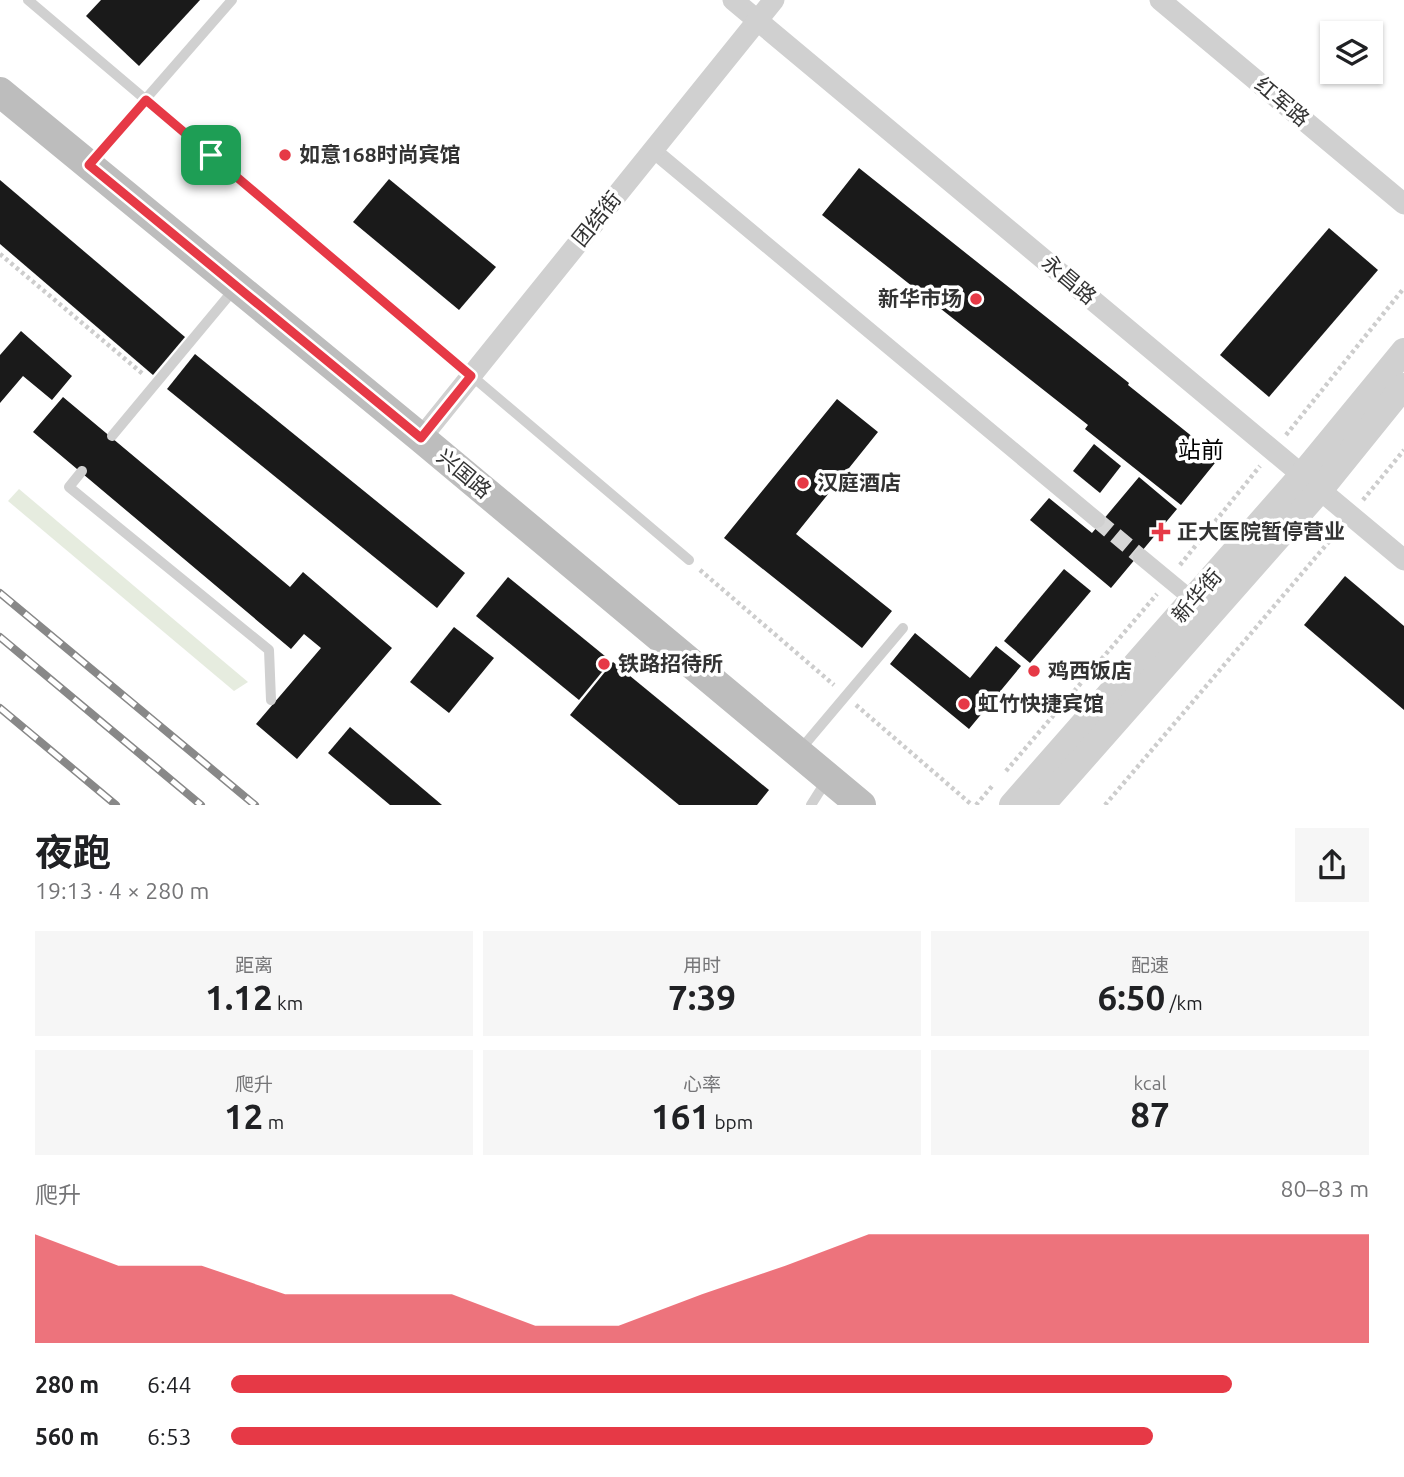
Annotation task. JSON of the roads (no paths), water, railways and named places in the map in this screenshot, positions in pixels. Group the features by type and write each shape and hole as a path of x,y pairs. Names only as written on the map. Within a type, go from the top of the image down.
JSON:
{"main road":[{"name":"兴国路","path":"0,92 861,805"}],"street":[{"name":"永昌路","path":"733,0 1404,560"},
{"name":"团结街","path":"421,438 774,0"},
{"name":"红军路","path":"1160,0 1404,204"},
{"path":"653,150 1097,520"},
{"name":"新华街","path":"1042,805 1311,483 1404,351"},
{"name":"新华街","path":"1012,805 1193,600 1404,386"},
{"path":"1141,557 1193,600"}],"lane":[{"path":"28,0 689,560"},
{"path":"89,165 232,0"},
{"path":"112,436 236,287"},
{"path":"82,471 69,487 269,650 271,699"},
{"path":"798,752 904,628"},
{"path":"811,805 828,777"}],"tunnel":[{"path":"1097,520 1141,557"}],"railway":[{"path":"0,593 255,805"},
{"path":"0,637 201,805"},
{"path":"0,708 116,805"}],"place":[{"name":"如意168时尚宾馆","path":"285,155"},
{"name":"新华市场","path":"976,299"},
{"name":"汉庭酒店","path":"803,483"},
{"name":"正大医院暂停营业","path":"1161,532"},
{"name":"铁路招待所","path":"604,664"},
{"name":"鸡西饭店","path":"1034,671"},
{"name":"虹竹快捷宾馆","path":"964,704"}],"district":[{"name":"站前","path":"1201,450"}]}
